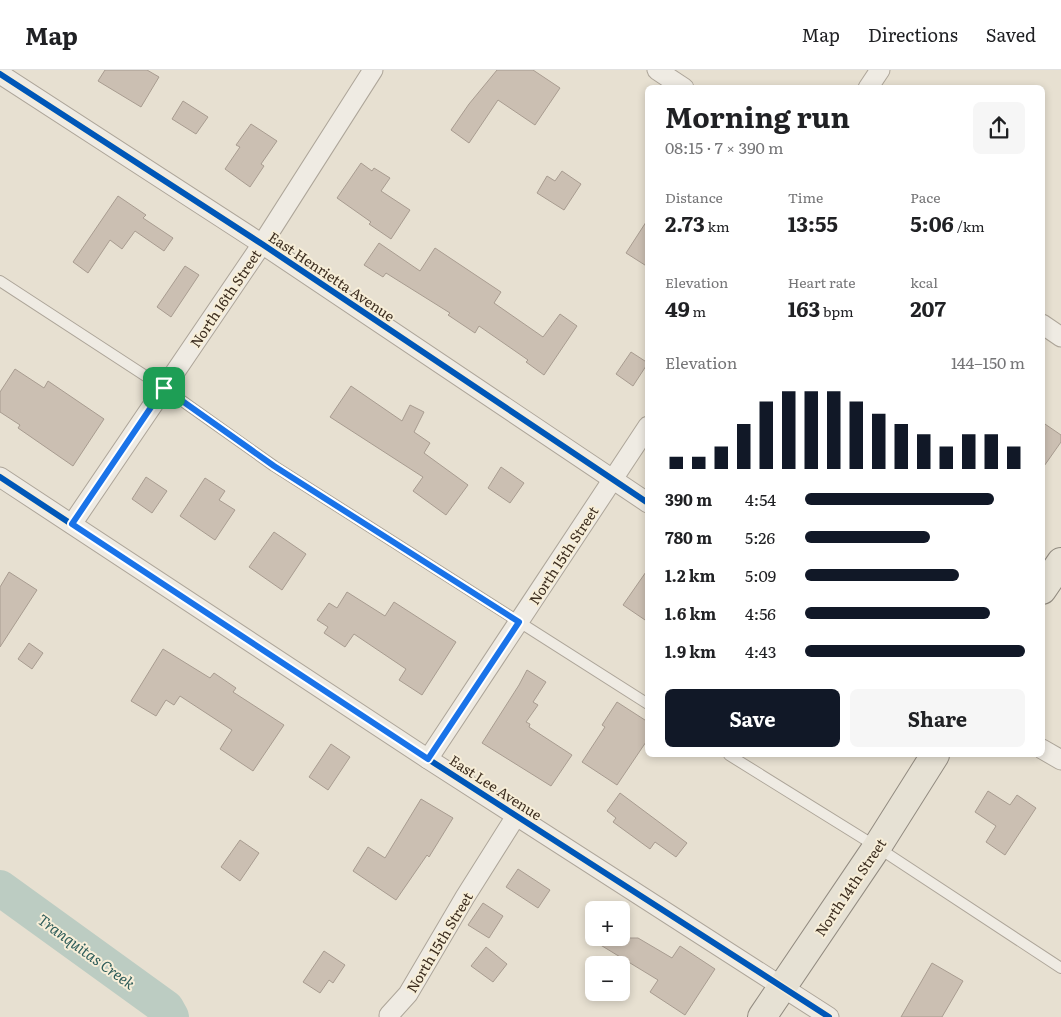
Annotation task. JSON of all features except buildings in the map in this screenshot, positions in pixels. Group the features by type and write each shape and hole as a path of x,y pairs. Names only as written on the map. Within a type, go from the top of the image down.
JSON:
{"main road":[{"path":"1045,586 1061,562"},
{"name":"North 14th Street","path":"762,1017 934,757"}],"street":[{"name":"North 16th Street","path":"72,524 262,244 373,70"},
{"path":"657,70 680,85"},
{"path":"870,85 880,70"},
{"name":"East Henrietta Avenue","path":"0,74 262,244 645,501"},
{"path":"1045,326 1061,336"},
{"name":"North 15th Street","path":"428,759 645,431"},
{"name":"East Lee Avenue","path":"0,477 428,759 829,1017"},
{"path":"1045,751 1061,760"},
{"name":"North 15th Street","path":"389,1014 408,994 516,816"}],"lane":[{"path":"0,281 164,388 274,466 645,702"},
{"path":"732,757 876,847 1061,968"}],"waterway":[{"name":"Tranquitas Creek","path":"0,888 166,1008 171,1017"}],"cycle path":[{"path":"0,74 262,244 645,501"},
{"path":"0,477 428,759 829,1017"}],"route":[{"path":"164,388 274,466 519,622 428,759 72,524 164,388"}]}
